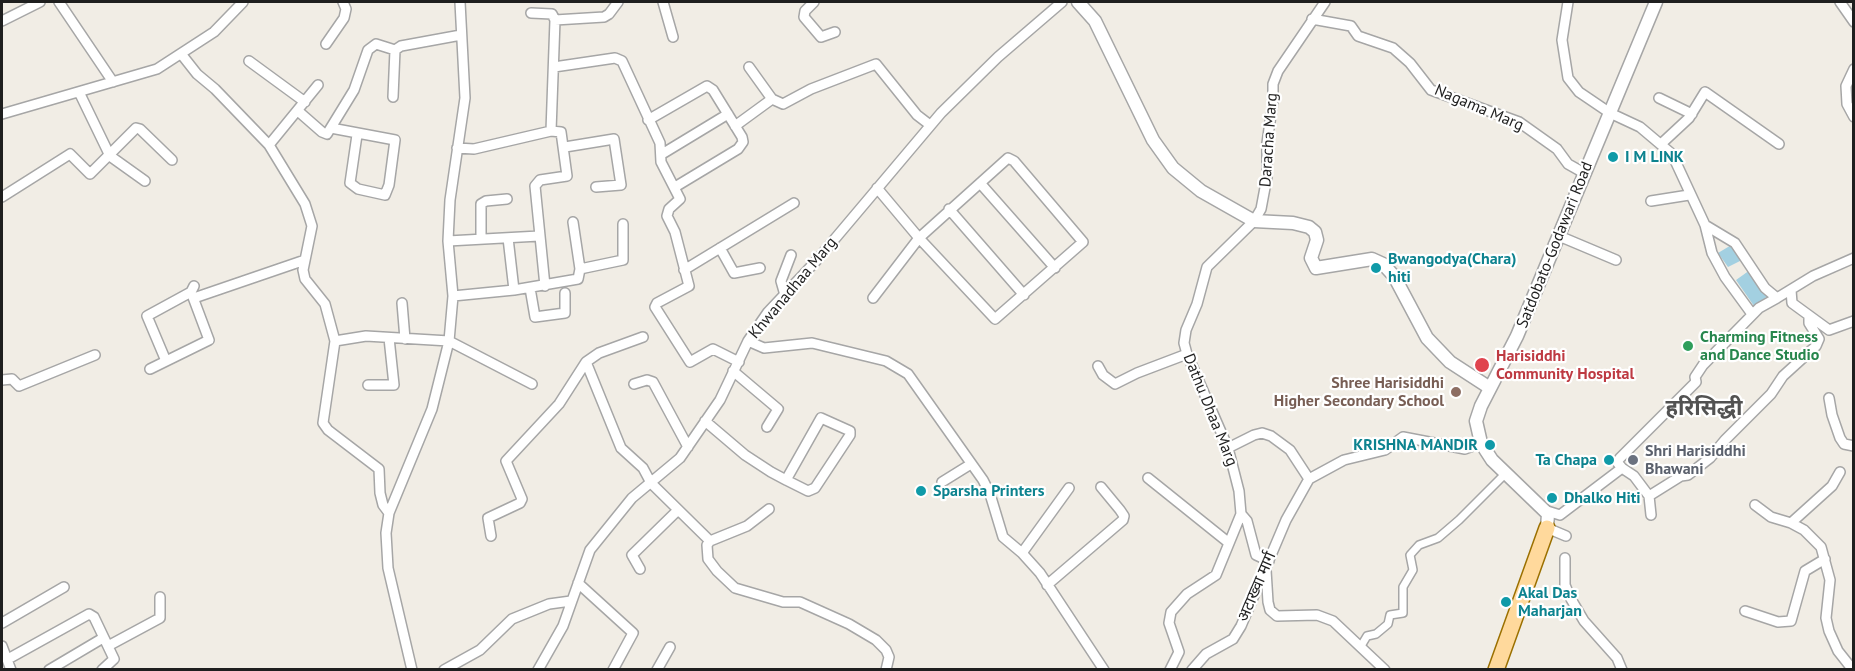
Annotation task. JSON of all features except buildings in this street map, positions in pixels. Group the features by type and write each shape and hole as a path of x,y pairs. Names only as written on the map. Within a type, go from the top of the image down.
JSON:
{"main road":[{"path":"1496,669 1547,528"}],"street":[{"path":"2,21 40,2"},
{"path":"59,2 113,82"},
{"path":"2,114 158,69 214,32 243,2"},
{"path":"326,44 344,18 346,9 343,2"},
{"path":"412,669 387,568 389,513 432,409 449,340 453,296 448,241 450,200 465,98 460,2"},
{"path":"555,20 603,17 609,14 618,2"},
{"path":"663,2 673,37"},
{"path":"814,2 805,11 804,17 821,37 835,32"},
{"name":"Khwanadhaa Marg","path":"538,669 563,626 590,550 632,498 680,458 720,400 748,341 930,125 998,57 1062,2"},
{"path":"1078,2 1095,21 1152,140 1173,168 1201,191 1254,221 1293,223 1310,227 1315,232 1317,240 1311,258 1313,266 1319,270 1372,259 1383,264 1394,276 1427,338 1450,362 1490,388"},
{"name":"Daracha Marg","path":"1254,221 1265,197 1266,143 1273,101 1273,84 1278,71 1325,2"},
{"path":"1568,2 1562,40 1568,78 1579,92 1610,113 1640,127 1661,144 1677,163 1689,195 1705,225 1712,253 1725,278 1752,314"},
{"name":"Satdobato-Godawari Road","path":"1481,443 1476,421 1517,336 1656,2"},
{"path":"1840,2 1854,21"},
{"path":"531,13 552,14 555,20 551,131"},
{"name":"Nagama Marg","path":"1312,19 1351,26 1358,36 1393,48 1410,63 1431,90 1519,122 1557,149 1568,164 1584,173"},
{"path":"395,50 402,46 461,35"},
{"path":"298,111 325,134 354,90 372,45 387,46 395,50"},
{"path":"393,96 395,50"},
{"path":"182,55 197,74 215,88 269,145 309,215 312,226 305,260 305,279 325,303 335,341 323,423 328,430 379,469 382,499 389,513"},
{"path":"554,67 620,59 660,143 662,162 680,200 669,209 668,216 675,232 689,286 657,303 655,308 690,362 713,349 739,362"},
{"path":"249,61 305,102"},
{"path":"749,67 772,99 783,104 811,89 876,64 918,115 930,125"},
{"path":"1854,69 1846,86 1847,104 1854,117"},
{"path":"269,145 318,85"},
{"path":"648,120 707,86 713,90 742,137 742,145 675,187"},
{"path":"79,92 110,156 145,181"},
{"path":"1661,144 1692,114 1702,95 1707,93 1779,144"},
{"path":"1659,98 1692,114"},
{"path":"735,126 772,99"},
{"path":"662,154 728,114"},
{"path":"2,196 70,154 88,174 110,156 136,128 140,129 172,160"},
{"path":"331,128 396,142 388,192 385,195 358,189 350,183 357,135"},
{"path":"457,148 474,148 551,131 561,132 565,147 567,176 536,183 545,286"},
{"path":"565,147 614,139 621,185 596,187"},
{"path":"873,298 919,238 1008,158 1014,161 1083,242 999,318 991,317 919,238 877,188"},
{"path":"980,183 1055,268"},
{"path":"1651,201 1689,195"},
{"path":"481,238 481,204 486,201 507,200"},
{"path":"684,270 794,203"},
{"path":"949,209 1024,295"},
{"name":"Dathu Dhaa Marg","path":"1241,514 1239,491 1228,447 1184,343 1186,330 1197,304 1207,267 1254,221"},
{"path":"453,296 545,286 578,279 580,268 573,222"},
{"path":"580,268 623,260 623,225"},
{"path":"1705,225 1735,243 1765,288 1776,298"},
{"path":"448,241 539,236"},
{"path":"1559,236 1616,260"},
{"path":"508,238 514,290"},
{"path":"720,248 734,273 760,268"},
{"path":"785,295 781,281 791,255"},
{"path":"1652,515 1649,496 1634,476 1617,462 1620,458 1696,382 1695,377 1703,365 1752,314 1813,276 1854,258"},
{"path":"166,361 147,315 193,292 305,260"},
{"path":"530,288 535,317 565,313 565,293"},
{"path":"1791,290 1792,303 1829,330 1854,321"},
{"path":"150,369 209,340 193,292"},
{"path":"402,303 405,339"},
{"path":"1649,496 1681,476 1688,475 1710,458 1771,394 1783,376 1816,346 1819,339 1809,323 1809,316"},
{"path":"335,341 366,336 449,340 532,384"},
{"path":"491,536 488,518 520,503 522,499 506,461 559,404 586,362 598,353 643,337"},
{"path":"368,385 394,385 389,338"},
{"path":"748,341 764,348 812,343 878,358 898,366 920,389 971,464 990,495 998,528 1003,537 1022,553 1047,585 1104,669"},
{"path":"1098,366 1103,375 1115,384 1187,354"},
{"path":"2,380 12,378 19,386 94,355"},
{"path":"586,362 621,448 644,468 651,483 710,541"},
{"path":"734,371 778,409 767,427"},
{"path":"634,384 647,380 653,381 688,447"},
{"path":"1829,398 1840,438 1844,444 1854,446"},
{"path":"705,421 745,455 786,480 808,491 815,488 850,435 850,431 822,418 819,420 786,480"},
{"path":"1228,447 1254,435 1262,433 1271,436 1290,450 1309,479 1344,460 1384,450 1402,437 1465,449 1481,443 1505,474 1544,510 1549,520 1547,528 1566,536"},
{"path":"942,482 971,464"},
{"path":"1544,510 1560,515 1622,468"},
{"path":"1791,523 1832,486 1840,472"},
{"path":"1361,646 1367,636 1376,634 1388,624 1390,615 1403,613 1403,587 1413,570 1410,555 1419,545 1438,538 1468,512 1505,474"},
{"path":"1148,478 1229,543"},
{"name":"अटाख्वा मार्ग","path":"1192,669 1206,654 1233,639 1286,520 1309,479"},
{"path":"1047,585 1123,520 1124,516 1101,487"},
{"path":"1022,553 1069,488"},
{"path":"1755,505 1771,518 1791,523 1813,538 1825,559 1830,587 1828,625 1838,651 1853,669"},
{"path":"769,509 747,526 710,541 707,545 708,560 735,588 783,602 800,602 849,624 876,640 886,650 889,657 886,669"},
{"path":"640,569 632,555 678,510"},
{"path":"1170,669 1179,651 1169,623 1171,612 1187,594 1216,575 1241,514"},
{"path":"1241,514 1246,521 1256,555 1268,564 1270,610 1277,616 1297,614 1333,621 1385,669"},
{"path":"1565,558 1565,585 1571,599 1584,621 1617,658 1622,669"},
{"path":"1745,611 1778,622 1791,621 1796,610 1805,571 1825,559"},
{"path":"578,583 633,633 613,669"},
{"path":"2,623 64,587"},
{"path":"49,669 160,618 160,597"},
{"path":"444,669 480,650 512,619 549,604 571,601"},
{"path":"8,659 84,614 89,614 94,617 114,659 102,669"},
{"path":"2,646 11,669"},
{"path":"657,669 670,647"}],"water":[{"path":"1733,244 1742,260 1728,267 1718,253"},
{"path":"1750,270 1768,296 1754,306 1736,280"}],"place":[{"name":"I M LINK","path":"1613,157"},
{"name":"Bwangodya(Chara) hiti","path":"1376,268"},
{"name":"Charming Fitness and Dance Studio","path":"1688,346"},
{"name":"Harisiddhi Community Hospital","path":"1482,365"},
{"name":"Shree Harisiddhi Higher Secondary School","path":"1456,392"},
{"name":"KRISHNA MANDIR","path":"1490,445"},
{"name":"Ta Chapa","path":"1609,460"},
{"name":"Shri Harisiddhi Bhawani","path":"1633,460"},
{"name":"Sparsha Printers","path":"921,491"},
{"name":"Dhalko Hiti","path":"1552,498"},
{"name":"Akal Das Maharjan","path":"1506,602"}],"district":[{"name":"हरिसिद्धी","path":"1704,409"}]}
